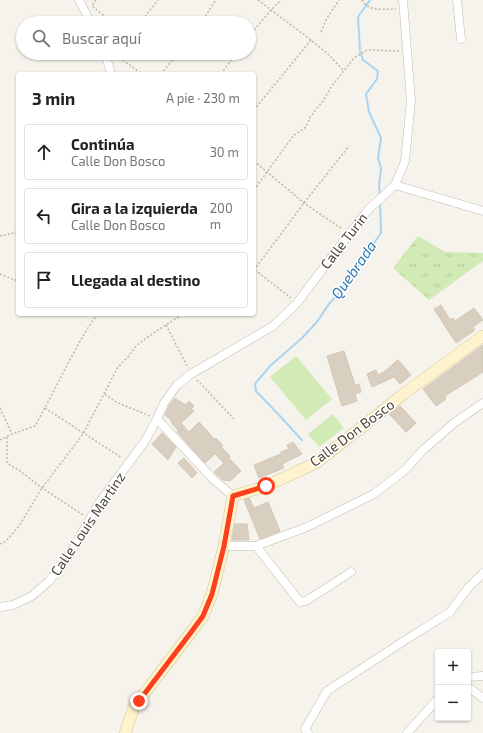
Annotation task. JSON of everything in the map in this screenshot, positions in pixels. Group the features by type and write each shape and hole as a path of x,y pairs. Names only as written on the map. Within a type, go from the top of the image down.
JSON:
{"street":[{"path":"79,0 88,16"},
{"path":"457,0 461,39"},
{"name":"Calle Turin","path":"157,419 164,403 177,385 191,374 273,326 297,303 369,209 395,185 405,161 411,101 404,4"},
{"path":"107,60 110,72"},
{"path":"395,185 483,211"},
{"name":"Calle Don Bosco","path":"233,496 266,486 316,463 406,392 483,336"},
{"path":"224,546 256,546 307,527 374,494 405,470 422,451 454,423 483,403"},
{"path":"125,733 134,707 203,616 212,594 224,546 233,496 214,480 157,419"},
{"name":"Calle Louis Martinz","path":"0,607 13,605 32,596 48,582 62,566 100,503 145,441 157,419"},
{"path":"256,546 300,602 306,601 351,572"},
{"path":"308,733 305,729 327,691 450,612 468,588 483,573"},
{"path":"471,677 483,676"},
{"path":"471,689 483,698"},
{"path":"407,733 435,702"}],"path":[{"path":"96,0 92,6 104,16"},
{"path":"145,16 158,0"},
{"path":"206,16 216,0"},
{"path":"258,0 311,40 329,55 344,71"},
{"path":"256,28 281,0"},
{"path":"321,32 327,18 339,0"},
{"path":"362,1 371,8 378,9 404,4"},
{"path":"256,108 311,40"},
{"path":"256,187 293,136 306,127 310,117 354,58 367,50 407,51"},
{"path":"122,60 139,72"},
{"path":"163,72 172,60"},
{"path":"222,72 231,60"},
{"path":"256,266 349,146"},
{"path":"256,162 304,203 349,234"},
{"path":"0,236 16,232"},
{"path":"256,271 297,303"},
{"path":"0,274 16,280"},
{"path":"0,440 35,426 64,369 95,316"},
{"path":"0,544 6,541 19,526 42,488 83,434 118,368 137,345 180,316"},
{"path":"166,325 191,374 234,418"},
{"path":"105,393 116,402 157,419"},
{"path":"0,408 12,434"},
{"path":"45,408 129,463"},
{"path":"7,436 7,463 90,519"}],"green space":[{"path":"418,236 445,252 483,253 483,261 429,300 393,268"},
{"path":"296,356 332,399 306,420 270,377"},
{"path":"333,414 344,428 319,447 308,434"}],"building":[{"path":"441,305 450,320 453,318 455,321 474,308 483,320 473,327 475,330 456,343 434,309"},
{"path":"483,345 483,372 445,396 446,399 436,406 423,389"},
{"path":"344,351 355,385 359,384 361,392 355,394 357,401 342,406 327,356"},
{"path":"398,360 411,375 400,384 394,377 372,387 367,374 376,370 378,375"},
{"path":"175,398 185,405 189,401 194,406 191,409 194,411 181,423 189,432 199,422 215,440 216,438 223,446 221,447 241,471 230,481 223,480 214,472 224,463 215,454 205,463 177,432 178,430 171,422 172,421 165,415"},
{"path":"400,406 416,423 406,432 389,414"},
{"path":"162,433 176,447 168,460 152,444"},
{"path":"293,442 302,454 282,464 284,468 259,478 254,465 281,454 281,452 289,449 287,445"},
{"path":"184,458 197,473 192,478 178,463"},
{"path":"249,498 254,508 268,502 280,531 260,539 244,500"},
{"path":"235,524 247,524 249,540 232,540"}],"waterway":[{"name":"Quebrada","path":"370,0 358,17 360,51 363,60 378,71 377,79 366,94 369,112 381,138 378,158 381,168 379,186 380,195"},
{"name":"Quebrada","path":"302,440 256,391 255,384 270,366 302,338 316,323 381,233 380,202"}],"route":[{"path":"139,701 203,616 212,594 224,546 233,496 266,486"}]}
